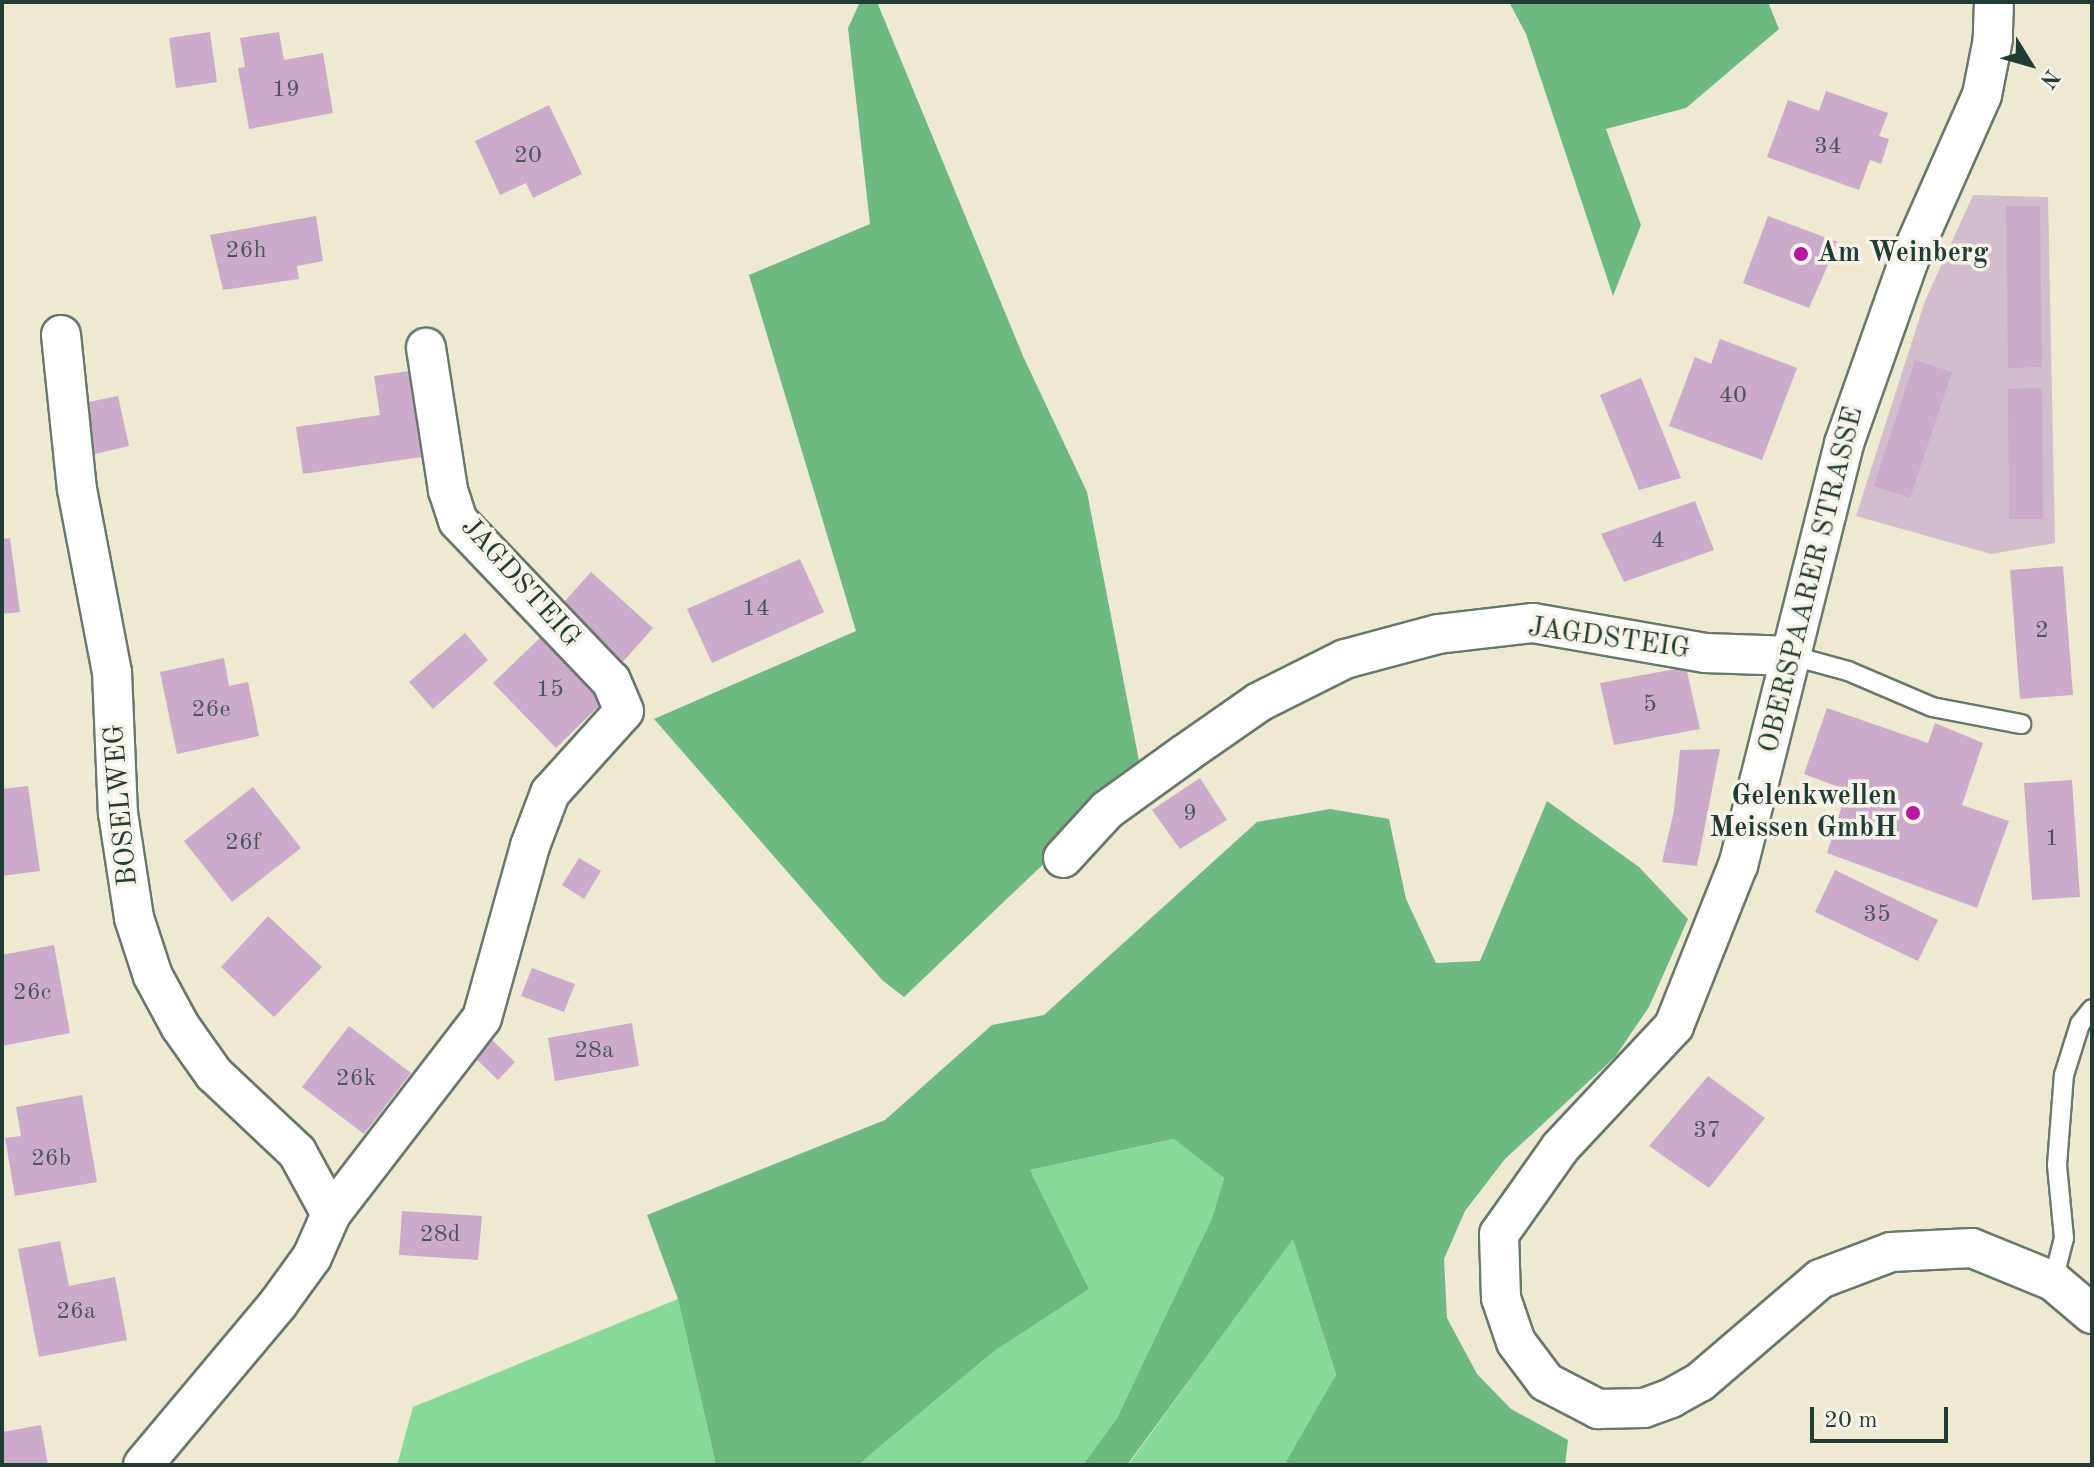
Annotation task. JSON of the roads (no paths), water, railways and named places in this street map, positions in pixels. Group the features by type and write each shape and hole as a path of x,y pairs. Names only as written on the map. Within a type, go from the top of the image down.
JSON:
{"street":[{"name":"OBERSPAARER STRASSE","path":"1994,2 1993,39 1982,95 1873,353 1825,513 1793,656 1738,865 1674,1026 1560,1148 1499,1234 1501,1298 1516,1342 1546,1382 1573,1399 1598,1409 1644,1408 1700,1382 1820,1279 1891,1252 1972,1248 2053,1281 2092,1314"},
{"name":"BOSELWEG","path":"61,335 77,489 112,672 118,813 134,918 153,976 180,1026 214,1074 297,1152 331,1214"},
{"name":"JAGDSTEIG","path":"331,1214 482,1018 530,846 550,793 624,711 611,681 458,521 448,490 426,348"},
{"name":"JAGDSTEIG","path":"1063,858 1107,810 1186,753 1259,702 1345,659 1438,634 1533,623 1705,653 1793,656"},
{"path":"143,1465 278,1304 312,1257 331,1214"}],"lane":[{"name":"JAGDSTEIG","path":"1793,656 1848,671 1932,707 2021,724"},
{"path":"2053,1281 2064,1238 2057,1165 2064,1075 2080,1024 2092,1009"}],"place":[{"name":"Am Weinberg","path":"1801,254"},
{"name":"Gelenkwellen Meissen GmbH","path":"1913,813"}]}
